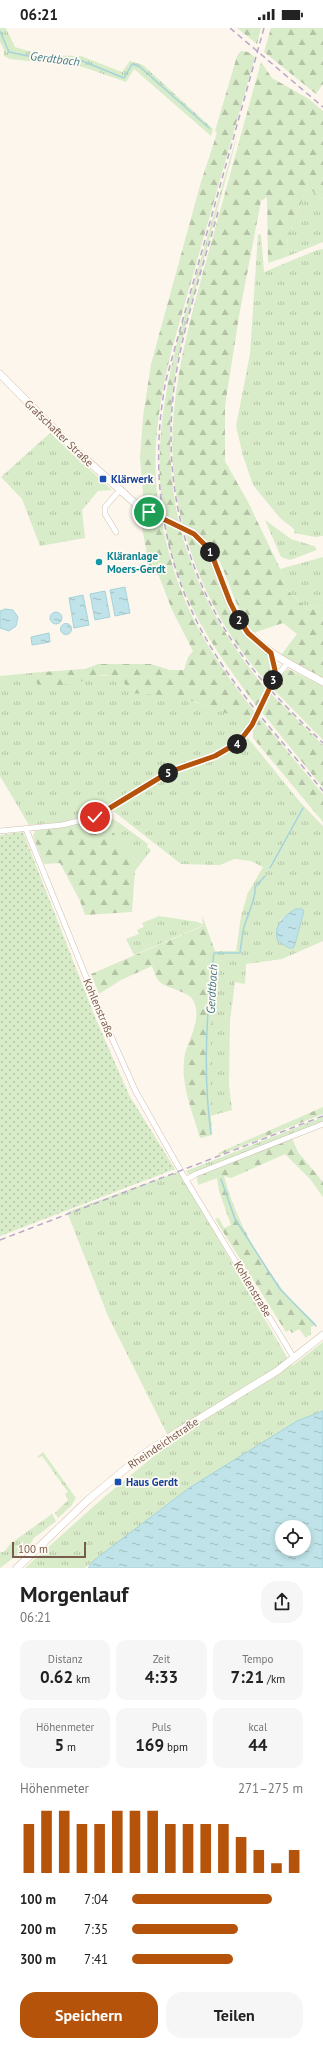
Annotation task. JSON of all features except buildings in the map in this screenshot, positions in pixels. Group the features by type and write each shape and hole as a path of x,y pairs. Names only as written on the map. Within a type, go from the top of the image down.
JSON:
{"main road":[{"name":"Grafschafter Straße","path":"0,374 48,424 119,491 137,505 199,538 210,550 230,602 248,633 271,653 287,664 323,682"},
{"name":"Rheindeichstraße","path":"17,1568 88,1500 142,1455 179,1430 277,1371 323,1335"}],"street":[{"path":"116,532 105,514 105,507 119,491"},
{"path":"271,653 275,670 274,679"},
{"path":"0,831 62,825 95,817 169,772 230,749 246,734 274,679 287,664"},
{"name":"Kohlenstraße","path":"26,829 102,1016 136,1092 186,1180 294,1358"},
{"path":"186,1180 196,1174 323,1124"}],"green space":[{"path":"0,28 6,28 15,47 42,55 81,56 122,72 130,61 143,65 213,129 211,136 134,69 126,82 83,67 10,59 4,56 4,50 0,42"},
{"path":"237,28 261,28 257,44"},
{"path":"271,28 323,28 323,84 316,94 264,52"},
{"path":"241,51 248,52 255,57 172,349 159,411 156,473 160,515 144,506 140,458 143,417 151,364 201,182 217,133 215,131 237,56"},
{"path":"261,62 272,78 309,99 323,111 323,199 307,187 288,237 286,257 268,263 267,197 261,201 239,316 225,406 225,461 248,502 286,581 286,589 308,610 323,605 323,678 281,655 297,634 283,623 253,633 245,622 212,547 199,534 183,525 175,489 172,454 173,418 184,348 192,313"},
{"path":"238,131 184,332 180,331"},
{"path":"307,187 323,199 323,242 286,257 288,237"},
{"path":"258,234 261,235 264,272 317,250 323,249 323,536 315,537 294,533 294,529 280,518 253,485 243,456 236,426 250,354"},
{"path":"180,331 184,332 174,380 170,428 172,475 179,523 164,516 161,492 160,446 169,377"},
{"path":"50,433 112,490 98,491 82,510 85,538 40,546 22,499 1,477"},
{"path":"139,511 162,522 168,550 185,600 208,645 255,712 250,722 196,702 161,695 130,693 119,678 113,676 95,676 71,684 49,686 37,684 36,679 41,672 85,669 98,664 151,664 170,670 184,670 188,657 193,651 172,610 159,576 149,566"},
{"path":"265,520 291,539 314,546 317,550 290,560 281,557"},
{"path":"165,524 181,531 196,575 215,615 238,652 266,689 258,708 227,666 188,599 170,550"},
{"path":"185,533 198,541 208,557 222,594 244,634 269,656 273,671 268,684 241,650 218,613 199,574"},
{"path":"323,557 323,605 308,610 286,589 286,581 280,569"},
{"path":"288,669 323,686 323,740 271,687 274,681"},
{"path":"41,672 36,679 72,683 97,676 113,675 121,679 130,692 161,694 175,697 204,705 247,720 250,722 243,732 300,802 323,826 323,941 282,959 246,964 245,984 235,982 230,1021 229,1085 232,1110 210,1116 209,1070 213,981 212,964 215,951 236,951 241,916 248,893 263,867 251,861 234,859 220,865 181,864 108,807 103,810 64,822 29,825 0,776 0,676","holes":["296,909 302,909 303,916 295,944 293,948 289,948 281,942 277,931 281,919"]},
{"path":"269,692 323,745 323,788 261,711"},
{"path":"258,716 323,794 323,822 253,738 253,727"},
{"path":"103,815 108,816 118,822 112,831 136,860 141,863 135,871 132,912 85,915 80,901 60,863 44,864 33,836 35,831 75,825"},
{"path":"118,822 148,844 147,847 151,850 141,863 136,860 112,831"},
{"path":"23,832 95,1017 129,1095 175,1169 0,1236 0,835"},
{"path":"202,915 215,951 212,964 214,1003 209,1070 212,1135 200,1138 184,1080 185,1053 195,1026 196,1019 195,1004 193,1000 185,993 160,982 152,966 121,980 99,994 91,974 203,926"},
{"path":"159,916 198,922 204,925 134,955 126,939 139,934 137,930 144,927 142,923"},
{"path":"323,1107 323,1114 219,1155 218,1153"},
{"path":"323,1117 323,1122 191,1174 188,1174 186,1171"},
{"path":"292,1138 298,1152 323,1182 323,1197 310,1179 285,1154 231,1178 224,1176 235,1208 257,1253 286,1294 316,1324 311,1327 311,1334 306,1338 299,1329 292,1333 290,1330 286,1332 215,1219 219,1218 224,1228 231,1225 219,1191 217,1178 198,1185 197,1177"},
{"path":"181,1171 187,1185 292,1366 323,1342 323,1411 297,1421 189,1488 85,1568 25,1568 103,1498 171,1442 108,1316 67,1212"},
{"path":"43,1452 76,1498 71,1506 58,1518 55,1513 68,1500 65,1494 68,1492 42,1456 37,1457"},
{"path":"52,1514 56,1521 34,1538 28,1547 0,1568 0,1552 4,1552 11,1543"}],"water":[{"path":"125,587 130,613 115,616 110,590"},
{"path":"105,591 110,617 95,620 90,594"},
{"path":"83,595 89,625 74,628 69,598"},
{"path":"5,609 13,610 18,617 16,626 9,631 0,628 0,611"},
{"path":"56,612 60,614 62,618 60,622 56,624 52,622 50,618 52,614"},
{"path":"66,623 70,625 72,629 70,633 66,635 62,633 60,629 62,625"},
{"path":"49,633 50,642 32,645 31,637"},
{"path":"296,909 302,909 304,911 295,944 293,948 289,948 278,941 277,931 278,926 284,918"},
{"path":"323,1411 323,1568 88,1568 93,1561 189,1488 297,1421"}],"waterway":[{"name":"Gerdtbach","path":"0,31 9,52 52,61 80,60 124,78 132,64 140,67 209,128"},
{"name":"Gerdtbach","path":"270,868 303,808"},
{"name":"Gerdtbach","path":"211,1134 207,1089 206,1044 214,953 240,953 244,927 253,901 255,887 265,876"},
{"name":"Gerdtbach","path":"221,1179 235,1219 280,1289 316,1326"}],"railway":[{"path":"230,28 323,107"},
{"path":"264,28 166,380 161,413 159,479 169,544 178,576 190,607 205,637 245,697 323,791"},
{"path":"218,212 187,322 174,388 171,421 171,454 174,487 180,519 200,581 214,611 231,639 262,681 323,743"},
{"path":"0,1240 323,1116"}],"place":[{"name":"Klärwerk","path":"103,479"},
{"name":"Kläranlage Moers-Gerdt","path":"99,562"},
{"name":"Haus Gerdt","path":"118,1482"}],"route":[{"path":"95,817 169,772 215,756 230,749 239,742 252,725 274,679 275,670 271,653 248,633 238,618 230,602 210,550 194,534 149,512"}]}
